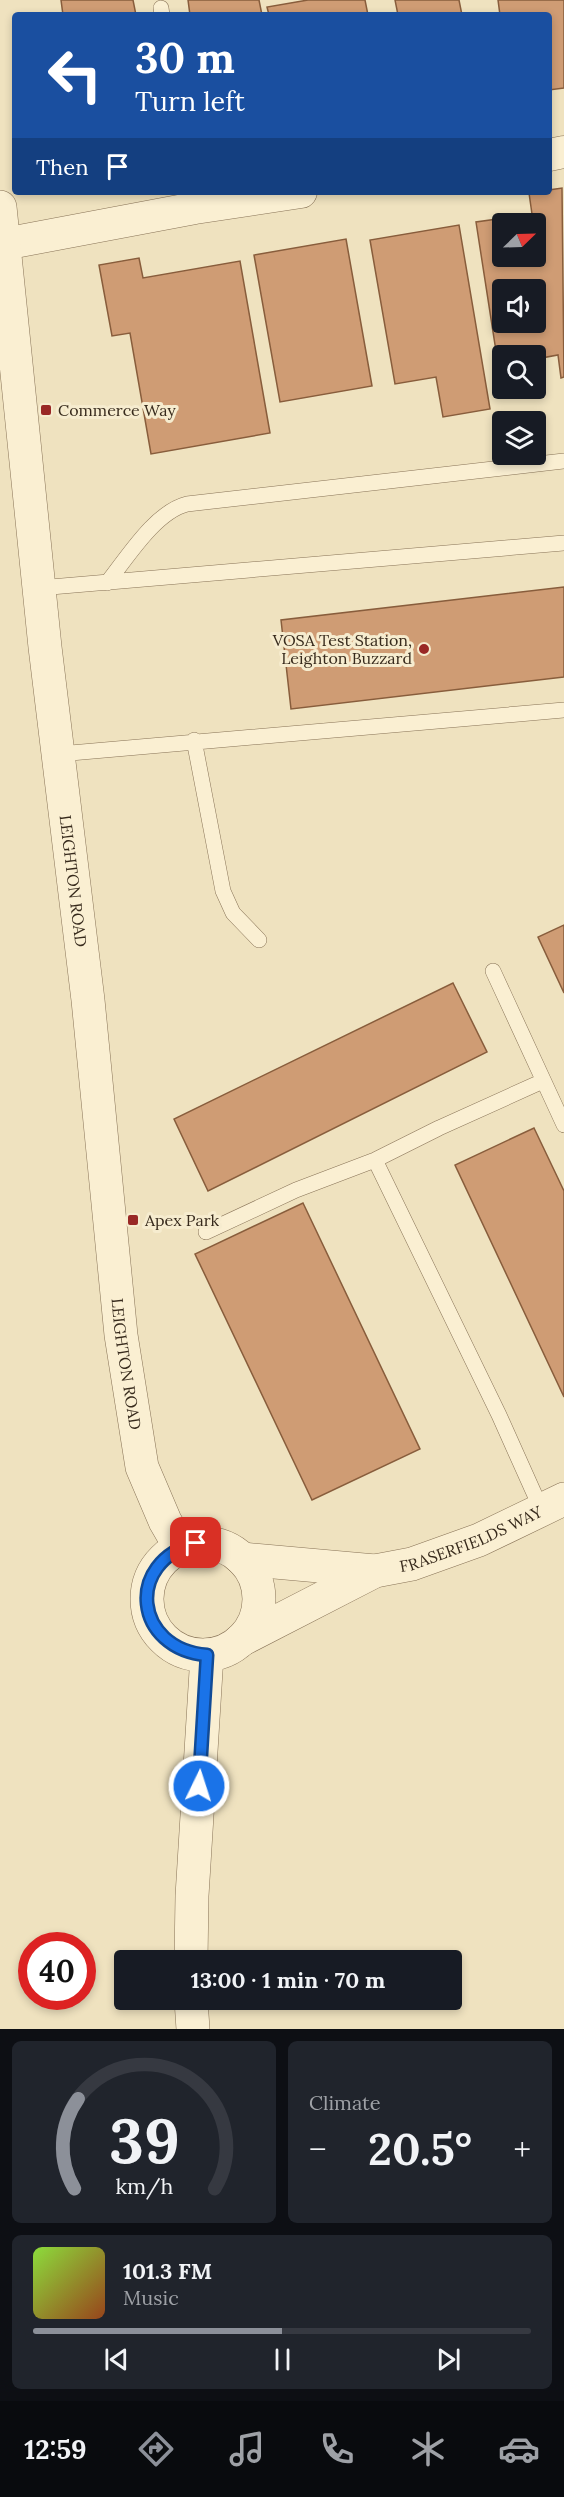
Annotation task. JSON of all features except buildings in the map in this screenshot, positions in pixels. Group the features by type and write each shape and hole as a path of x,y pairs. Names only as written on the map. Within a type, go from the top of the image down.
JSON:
{"street":[{"path":"4,244 193,200 260,195"},
{"name":"LEIGHTON ROAD","path":"0,207 39,588 88,1000 123,1346 142,1467 165,1521 180,1547"},
{"name":"FRASERFIELDS WAY","path":"241,1640 375,1571 423,1560 479,1540 553,1505"},
{"path":"196,1543 213,1544 228,1549 242,1559 253,1573 258,1588 258,1607 252,1625 241,1640 225,1650 207,1655 190,1653 174,1647 160,1635 149,1612 148,1587 154,1570 165,1557 180,1547 196,1543"},
{"name":"FRASERFIELDS WAY","path":"242,1559 375,1571"},
{"path":"191,1950 192,1896 207,1655"},
{"path":"192,2010 193,2029"}],"lane":[{"path":"107,583 162,516 176,507 187,504 564,461"},
{"path":"39,588 564,543"},
{"path":"59,754 195,740 564,710"},
{"path":"195,740 223,891 233,913 258,940"},
{"path":"493,971 564,1125"},
{"path":"206,1232 296,1190 375,1160 543,1081"},
{"path":"375,1160 499,1415 553,1505"}],"place":[{"name":"Commerce Way","path":"46,410"},
{"name":"VOSA Test Station, Leighton Buzzard","path":"424,649"},
{"name":"Apex Park","path":"133,1220"}],"route":[{"path":"196,1543 180,1547 165,1557 154,1570 148,1587 147,1604 151,1621 160,1635 174,1647 190,1653 207,1655 199,1786"}]}
